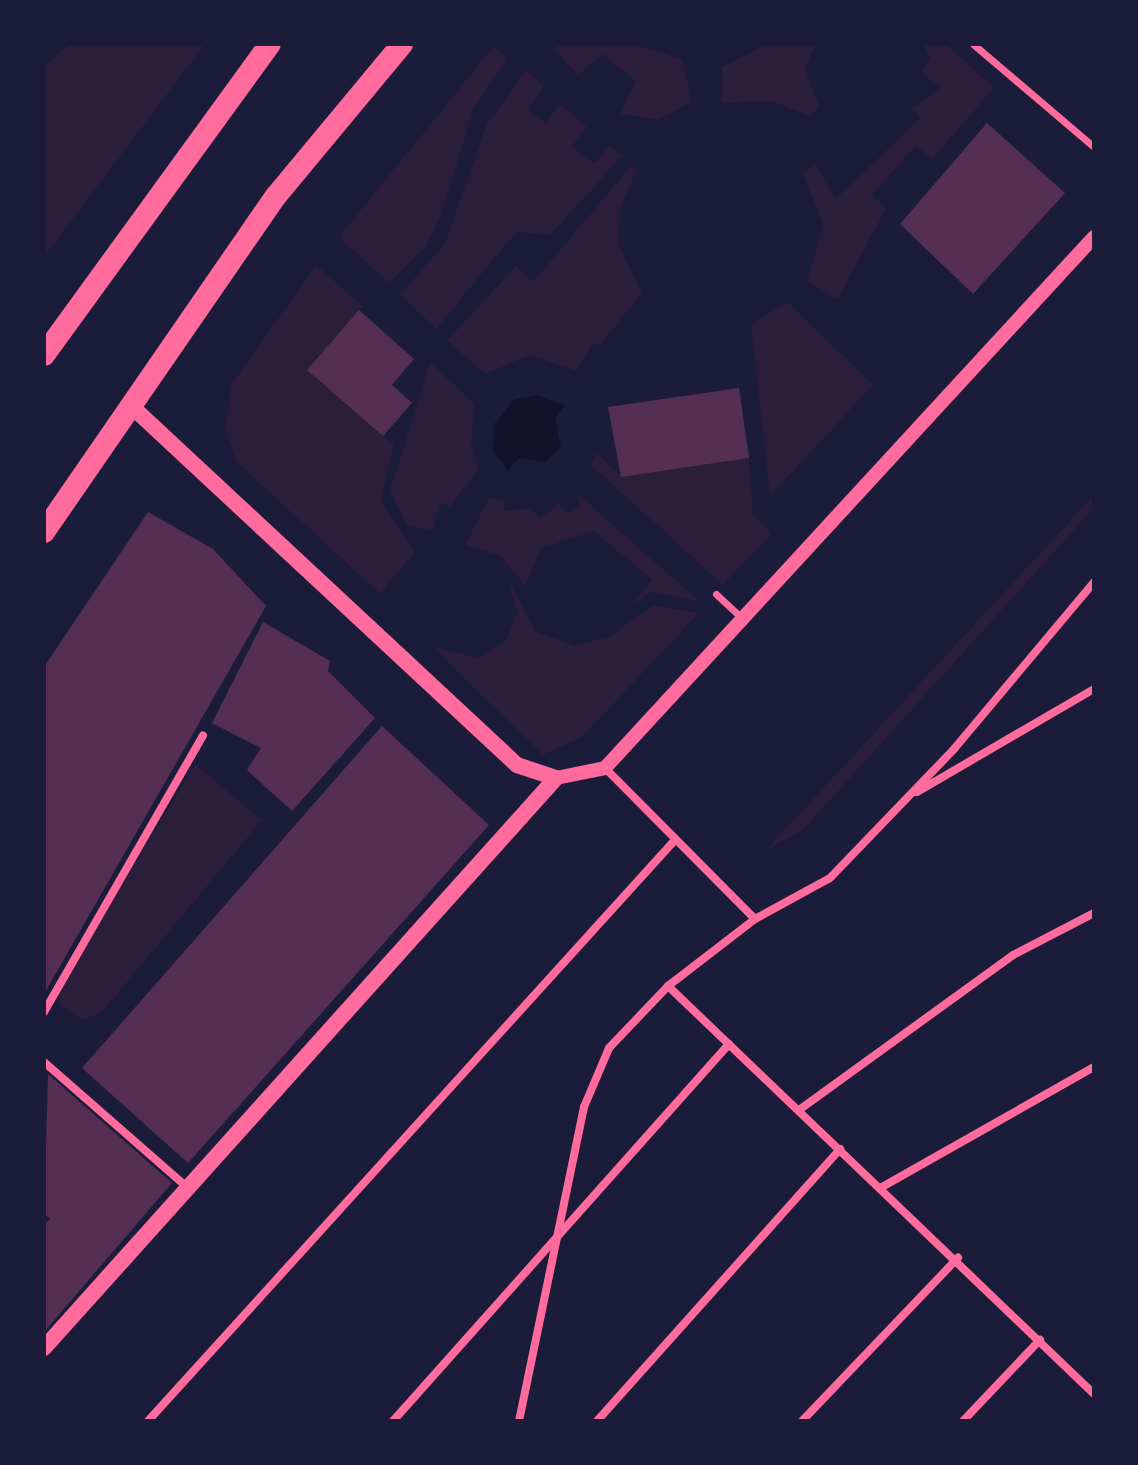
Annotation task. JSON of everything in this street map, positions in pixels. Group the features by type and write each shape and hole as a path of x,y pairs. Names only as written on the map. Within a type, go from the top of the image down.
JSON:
{"highway":[{"path":"44,355 270,44"},
{"path":"44,532 129,404 276,196 402,44"}],"main road":[{"path":"44,1348 190,1190 556,778 517,765 129,404"}],"street":[{"path":"973,44 1094,147"},
{"path":"556,778 605,768 1094,237"},
{"path":"519,1421 552,1238 584,1107 609,1048 668,986 755,919 830,878 906,798 1094,582"},
{"path":"716,594 743,619"},
{"path":"906,798 1094,689"},
{"path":"44,1012 203,735"},
{"path":"605,768 755,919"},
{"path":"148,1421 675,840"},
{"path":"799,1110 1013,955 1094,913"},
{"path":"668,986 958,1258 1094,1394"},
{"path":"393,1421 552,1238 729,1044"},
{"path":"44,1062 190,1190"},
{"path":"882,1187 1094,1067"},
{"path":"597,1421 840,1149"},
{"path":"802,1421 958,1258"},
{"path":"963,1421 1040,1340"}],"shaded area":[{"path":"70,44 205,44 44,257 44,66"},
{"path":"565,44 632,44 682,59 692,102 658,120 620,114 636,81 602,54 578,75 553,48"},
{"path":"768,44 816,44 805,69 819,106 810,116 771,101 722,103 722,67"},
{"path":"923,44 946,44 994,88 932,159 916,145 872,195 886,208 838,299 807,282 823,224 803,174 814,163 836,199 920,118 912,109 940,88 921,71 931,59"},
{"path":"494,46 508,58 473,110 442,213 425,248 389,283 339,237"},
{"path":"526,70 544,86 528,110 546,123 560,104 587,126 571,147 595,163 609,146 622,156 550,235 516,232 436,329 400,294 445,244 486,126"},
{"path":"632,165 637,169 620,209 619,245 642,293 599,346 593,342 577,371 530,355 485,374 447,341 516,266 533,282"},
{"path":"316,265 363,306 308,370 394,445 381,500 415,552 380,594 237,462 225,429 231,385"},
{"path":"788,302 873,385 770,496 751,324"},
{"path":"430,362 474,404 471,444 479,468 450,507 441,503 432,531 407,525 390,491"},
{"path":"538,395 565,406 555,418 561,447 545,462 519,458 508,471 493,450 494,424 514,400"},
{"path":"597,453 622,477 749,458 753,515 772,533 723,585 590,464"},
{"path":"579,495 700,602 652,592 631,605 652,580 594,531 542,548 525,585 500,556 465,545 489,498 505,501 503,511 530,508 540,518 559,504 569,514 580,505"},
{"path":"1094,495 1094,508 802,831 766,850"},
{"path":"509,581 535,631 575,646 611,636 653,605 699,613 582,737 543,755 432,646 478,658 505,642 517,612"},
{"path":"195,764 262,820 102,1012 82,1020 60,1005 58,992"}],"building":[{"path":"987,123 1065,193 973,294 900,224"},
{"path":"359,310 414,359 392,385 412,403 383,436 307,370"},
{"path":"739,388 749,458 621,477 608,407"},
{"path":"148,512 213,549 266,606 44,994 44,667"},
{"path":"263,622 330,661 328,671 375,718 292,811 247,770 261,748 212,723"},
{"path":"382,726 489,825 188,1163 82,1068"},
{"path":"48,1074 172,1183 44,1332 44,1225 50,1219 44,1214"}]}
